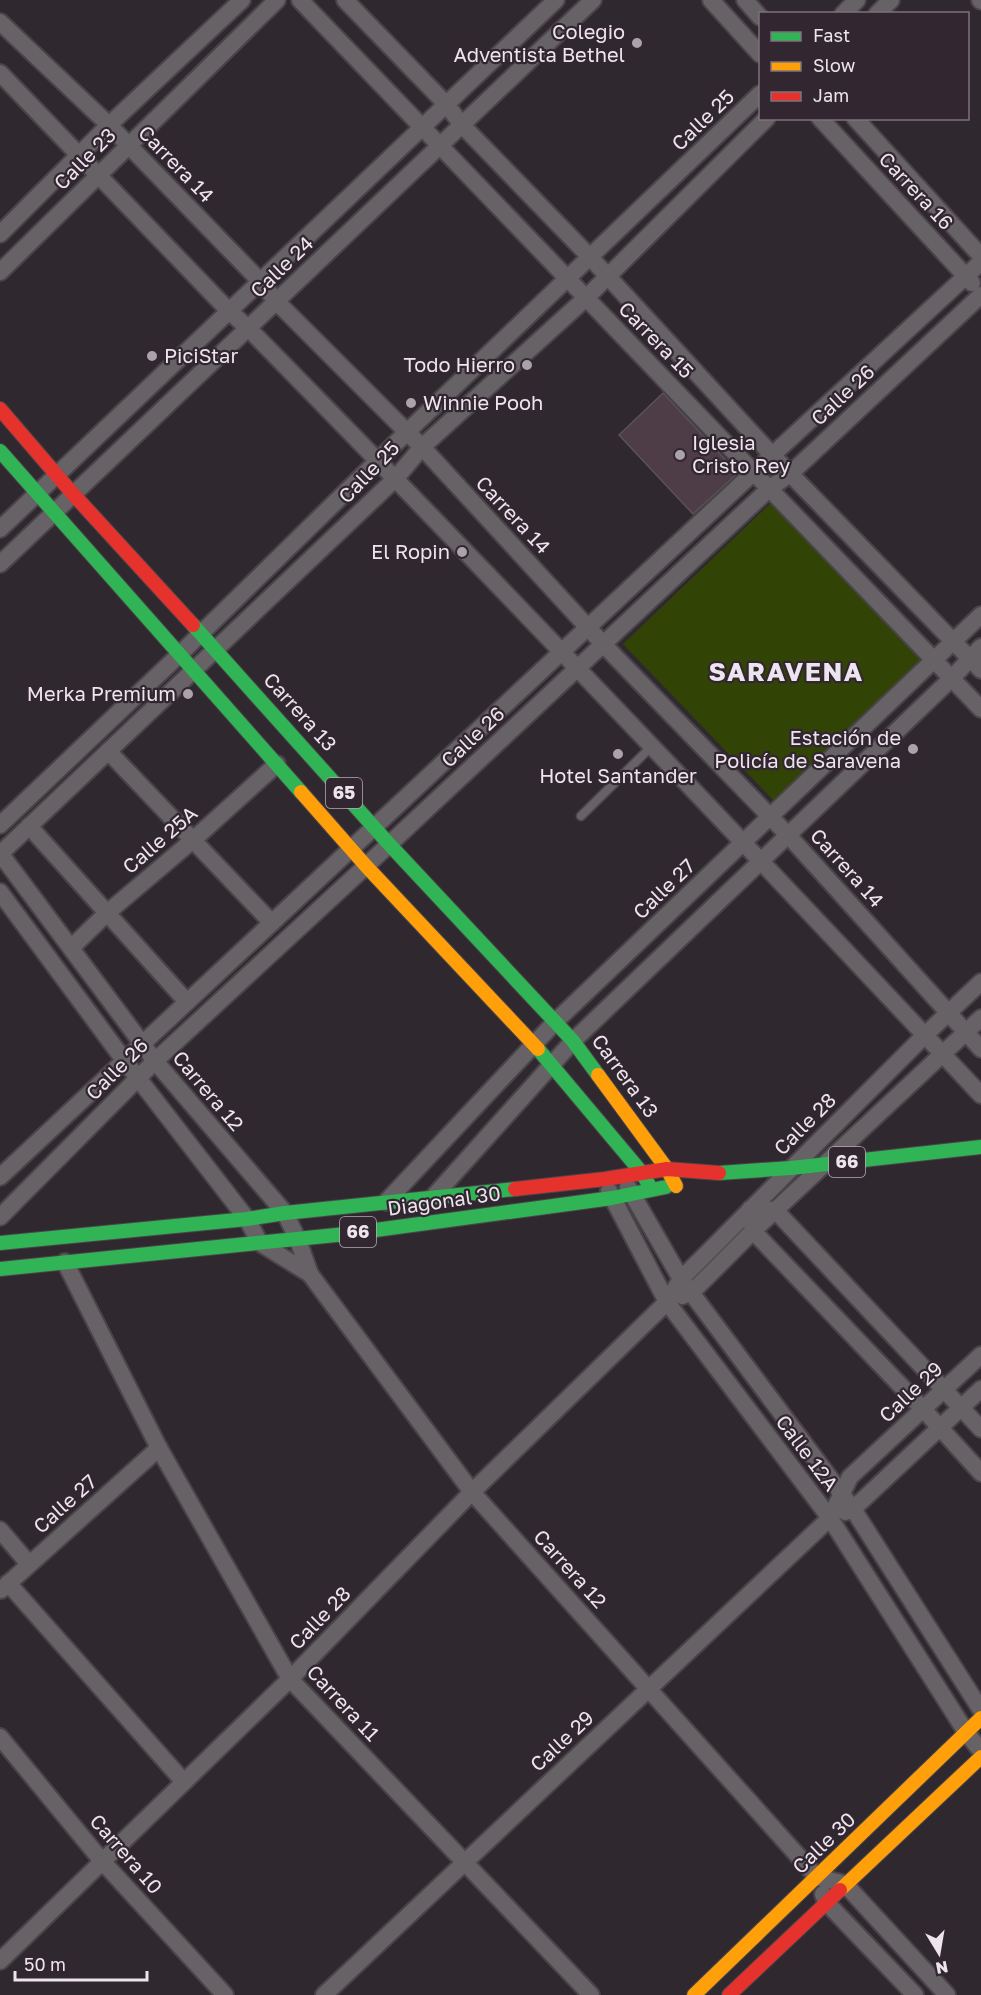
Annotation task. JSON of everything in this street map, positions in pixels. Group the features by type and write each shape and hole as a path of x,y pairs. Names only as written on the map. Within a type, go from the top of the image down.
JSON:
{"main road":[{"name":"Carrera 13","path":"0,409 73,494 374,828 573,1041 668,1169 676,1186"},
{"name":"65","path":"0,451 366,866 536,1045 642,1173 652,1189"},
{"name":"Diagonal 30","path":"0,1243 247,1219 435,1196 604,1179 668,1169 712,1173 791,1168 981,1147"},
{"name":"Diagonal 30","path":"0,1269 298,1240 612,1198 676,1186 712,1173"},
{"name":"Calle 30","path":"694,1995 981,1718"},
{"path":"729,1995 981,1757"}],"street":[{"name":"Calle 23","path":"0,234 109,125 242,0"},
{"name":"Calle 23","path":"0,272 277,0"},
{"name":"Carrera 15","path":"300,0 981,709"},
{"name":"Carrera 15","path":"345,0 590,257 790,474 953,641 977,659"},
{"name":"Calle 24","path":"0,529 556,0"},
{"name":"Calle 24","path":"0,564 593,0"},
{"path":"711,0 759,53"},
{"path":"745,0 759,15"},
{"path":"845,12 857,0"},
{"path":"879,12 891,0"},
{"name":"Carrera 14","path":"0,22 109,125 260,281 276,301 422,447 604,645 788,835 981,1050"},
{"path":"0,73 229,311 396,478 744,842 981,1095"},
{"name":"Calle 25","path":"0,825 759,95"},
{"name":"Calle 25","path":"0,854 396,478 422,447 607,277 765,120"},
{"name":"Carrera 16","path":"822,120 981,294"},
{"name":"Carrera 16","path":"857,120 981,256"},
{"name":"Calle 26","path":"0,1177 981,262"},
{"name":"Calle 26","path":"0,1217 155,1061 770,488 790,474 981,294"},
{"name":"Calle 27","path":"386,1202 536,1045 555,1022 981,615"},
{"path":"435,1196 573,1041 952,678 977,659"},
{"path":"108,751 272,923"},
{"name":"Calle 25A","path":"71,948 107,913 277,764"},
{"path":"29,826 187,1002"},
{"name":"Carrera 12","path":"0,854 155,1061 285,1213 310,1274 472,1492 817,1877 826,1902 915,1995"},
{"name":"Carrera 12","path":"0,892 124,1060 247,1219 260,1243 310,1274"},
{"name":"Calle 28","path":"686,1286 750,1209 981,982"},
{"name":"Calle 28","path":"0,1961 290,1679 472,1492 667,1302 753,1231 981,1018"},
{"name":"Calle 12A","path":"622,1176 686,1286 842,1493 981,1710"},
{"name":"Calle 12A","path":"604,1179 667,1302 830,1518 966,1732 981,1751"},
{"path":"981,1429 776,1210 750,1209 753,1231 981,1473"},
{"name":"Carrera 11","path":"65,1262 159,1448 290,1679 591,1995"},
{"name":"Calle 29","path":"324,1995 830,1518 850,1477 981,1355"},
{"name":"Calle 29","path":"830,1518 853,1509 981,1389"},
{"name":"Calle 27","path":"4,1586 159,1448"},
{"path":"0,1530 29,1564"},
{"path":"4,1586 184,1782"},
{"name":"Carrera 10","path":"0,1737 102,1862 225,1995"},
{"path":"817,1877 845,1884 948,1995"}],"lane":[{"path":"581,816 652,746"}],"green space":[{"path":"773,501 925,658 774,801 623,644"}],"building":[{"name":"Iglesia Cristo Rey","path":"663,393 738,473 693,514 619,435"}],"traffic: fast":[{"path":"0,451 301,792"},
{"path":"193,625 389,844 573,1041 598,1075"},
{"path":"538,1049 642,1173 649,1185"},
{"path":"719,1173 791,1168 981,1147"},
{"path":"0,1269 346,1234 612,1198 666,1187"},
{"path":"0,1243 247,1219 515,1189"}],"traffic: slow":[{"path":"301,792 366,866 538,1049"},
{"path":"598,1075 667,1169 676,1186"},
{"path":"694,1995 981,1718"},
{"path":"840,1890 981,1757"}],"traffic: jam":[{"path":"0,409 73,494 193,625"},
{"path":"515,1189 605,1179 667,1169 719,1173"},
{"path":"729,1995 840,1890"}],"place":[{"name":"Colegio Adventista Bethel","path":"637,43"},
{"name":"PiciStar","path":"152,356"},
{"name":"Todo Hierro","path":"527,365"},
{"name":"Winnie Pooh","path":"411,403"},
{"name":"Iglesia Cristo Rey","path":"680,455"},
{"name":"El Ropin","path":"462,552"},
{"name":"Merka Premium","path":"188,694"},
{"name":"Estación de Policía de Saravena","path":"913,749"},
{"name":"Hotel Santander","path":"618,754"}],"district":[{"name":"SARAVENA","path":"786,672"}]}
